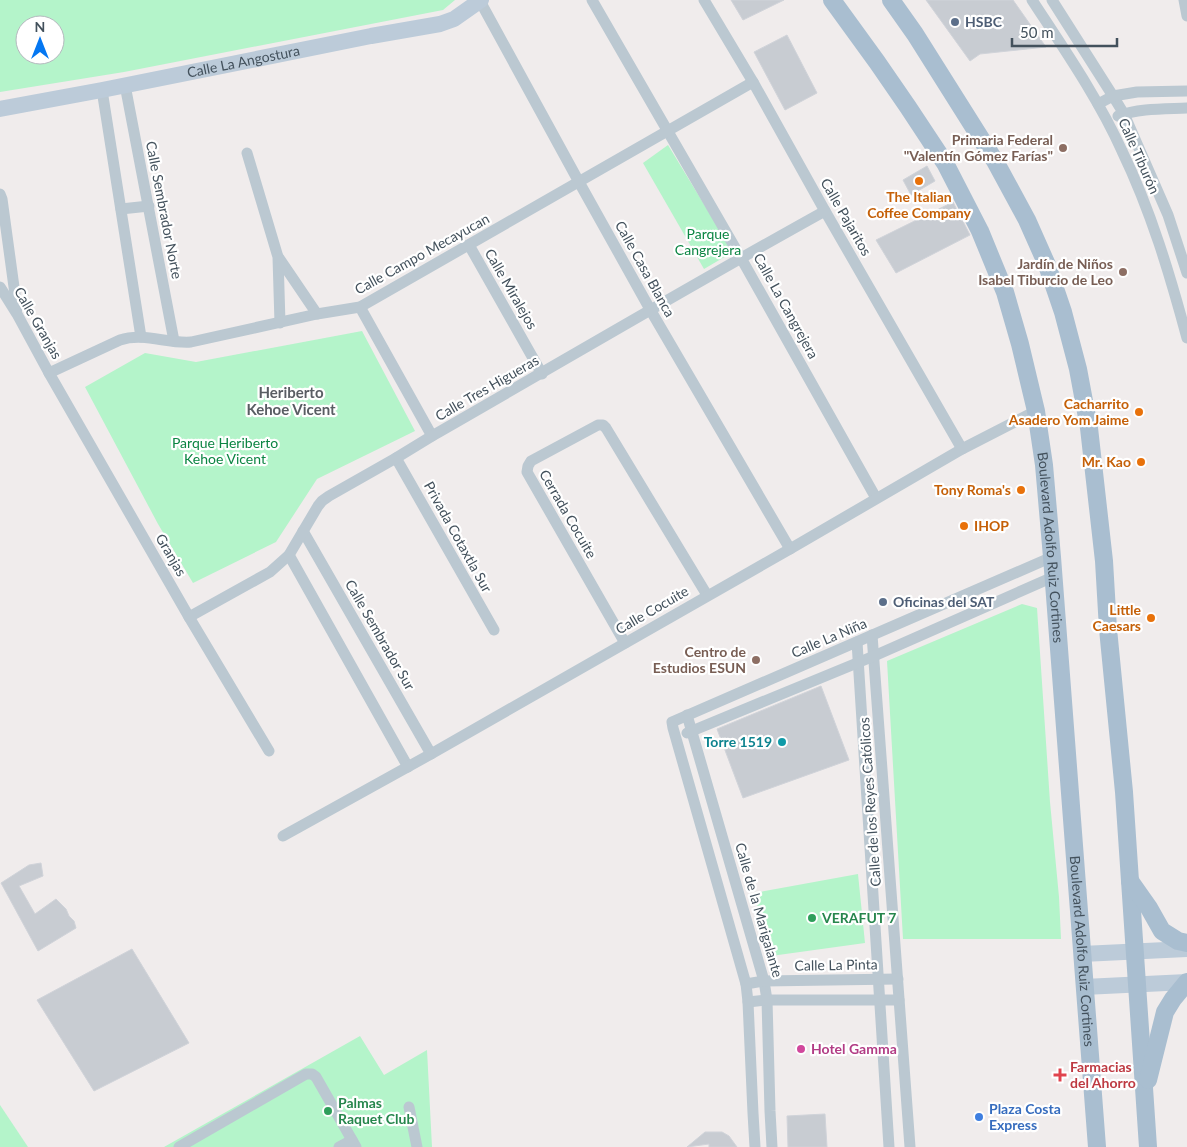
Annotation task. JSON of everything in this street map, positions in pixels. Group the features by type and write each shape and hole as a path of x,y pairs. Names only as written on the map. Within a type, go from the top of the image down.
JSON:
{"main road":[{"name":"Boulevard Adolfo Ruiz Cortines","path":"832,0 877,62 939,155 980,231 1005,292 1036,411 1044,465 1052,557 1097,1147"},
{"path":"891,0 915,34 995,161 1027,220 1063,312 1078,369 1089,428 1104,562 1108,629 1124,792 1148,1147"},
{"path":"1130,880 1162,931 1178,941 1187,943"},
{"path":"1144,1095 1165,1012 1187,982"}],"street":[{"name":"Calle La Angostura","path":"0,108 440,24 454,19 480,0"},
{"name":"Calle Casa Blanca","path":"480,0 651,311 790,549"},
{"name":"Calle La Cangrejera","path":"592,0 742,258 876,498"},
{"name":"Calle Pajaritos","path":"704,0 753,82 962,449"},
{"name":"Calle Tiburón","path":"1032,0 1098,104 1123,151 1173,285 1187,338"},
{"name":"Calle Tiburón","path":"1052,0 1124,114 1168,215 1187,273"},
{"path":"1184,0 1187,16"},
{"name":"Calle Campo Mecayucan","path":"49,373 129,337 191,342 317,314 360,307 753,82"},
{"name":"Calle Sembrador Norte","path":"125,85 174,341"},
{"path":"102,90 141,337"},
{"path":"1098,104 1113,96 1138,92 1187,91"},
{"path":"1107,121 1124,114 1148,110 1187,108"},
{"path":"247,153 278,257 280,323"},
{"path":"0,194 17,314"},
{"path":"121,209 148,206"},
{"name":"Calle Tres Higueras","path":"189,617 270,572 289,555 322,501 329,496 825,211"},
{"name":"Calle Miralejos","path":"469,245 542,374"},
{"path":"278,257 317,314"},
{"name":"Calle Granjas","path":"0,287 49,373"},
{"path":"360,307 432,436"},
{"name":"Granjas","path":"49,373 189,617 269,751"},
{"name":"Calle Cocuite","path":"283,836 431,754 962,449 1036,411"},
{"name":"Cerrada Cocuite","path":"625,643 527,472 531,461 598,425 603,425 708,595"},
{"name":"Privada Cotaxtla Sur","path":"396,458 494,630"},
{"name":"Calle Sembrador Sur","path":"303,531 431,754"},
{"path":"289,555 408,767"},
{"name":"Calle La Niña","path":"676,738 672,722 1052,557"},
{"path":"756,1147 746,984 676,738 874,656 1053,578"},
{"name":"Calle de los Reyes Católicos","path":"872,635 910,1147"},
{"name":"Calle de los Reyes Católicos","path":"857,642 889,1147"},
{"name":"Calle de la Marigalante","path":"687,715 764,981 767,1000 772,1147"},
{"path":"1082,954 1187,949"},
{"name":"Calle La Pinta","path":"746,984 764,981 898,979"},
{"path":"1084,986 1187,982"},
{"path":"748,1002 767,1000 899,1000"},
{"path":"179,1147 306,1074 312,1074 316,1077 354,1143 339,1147"},
{"path":"409,1107 417,1147"}],"green space":[{"path":"0,0 455,0 443,10 124,72 0,92"},
{"name":"Parque Cangrejera","path":"668,145 733,252 704,269 643,163"},
{"name":"Parque Heriberto Kehoe Vicent","path":"362,331 415,431 317,479 276,542 193,583 158,524 85,387 145,353 196,362"},
{"path":"1022,604 1037,608 1061,939 903,939 887,661"},
{"name":"VERAFUT 7","path":"858,874 865,943 771,956 754,893"},
{"name":"Palmas Raquet Club","path":"360,1036 384,1075 427,1050 432,1147 164,1147"},
{"path":"0,1105 28,1147 0,1147"}],"building":[{"path":"731,0 784,0 743,20"},
{"path":"926,0 1013,0 1046,47 980,54 970,61"},
{"path":"787,35 817,93 785,110 754,52"},
{"name":"The Italian Coffee Company","path":"927,166 935,181 911,195 903,180"},
{"path":"953,202 970,235 896,273 876,240"},
{"name":"Torre 1519","path":"821,686 849,760 743,798 717,729"},
{"path":"41,863 43,876 19,886 35,914 56,899 66,909 76,928 38,951 1,883 29,865"},
{"path":"132,949 189,1043 94,1091 37,1000"},
{"path":"825,1114 827,1147 788,1147 787,1116"},
{"path":"705,1132 722,1132 729,1136 737,1147 709,1147 709,1144 687,1147"}],"place":[{"name":"HSBC","path":"955,22"},
{"name":"Primaria Federal \"Valentín Gómez Farías\"","path":"1063,148"},
{"name":"The Italian Coffee Company","path":"919,181"},
{"name":"Jardín de Niños Isabel Tiburcio de Leo","path":"1123,272"},
{"name":"Cacharrito Asadero Yom Jaime","path":"1139,412"},
{"name":"Mr. Kao","path":"1141,462"},
{"name":"Tony Roma's","path":"1021,490"},
{"name":"IHOP","path":"964,526"},
{"name":"Oficinas del SAT","path":"883,602"},
{"name":"Little Caesars","path":"1151,618"},
{"name":"Centro de Estudios ESUN","path":"756,660"},
{"name":"Torre 1519","path":"782,742"},
{"name":"VERAFUT 7","path":"812,918"},
{"name":"Hotel Gamma","path":"801,1049"},
{"name":"Farmacias del Ahorro","path":"1060,1075"},
{"name":"Palmas Raquet Club","path":"328,1111"},
{"name":"Plaza Costa Express","path":"979,1117"}],"district":[{"name":"Heriberto Kehoe Vicent","path":"291,402"}]}
